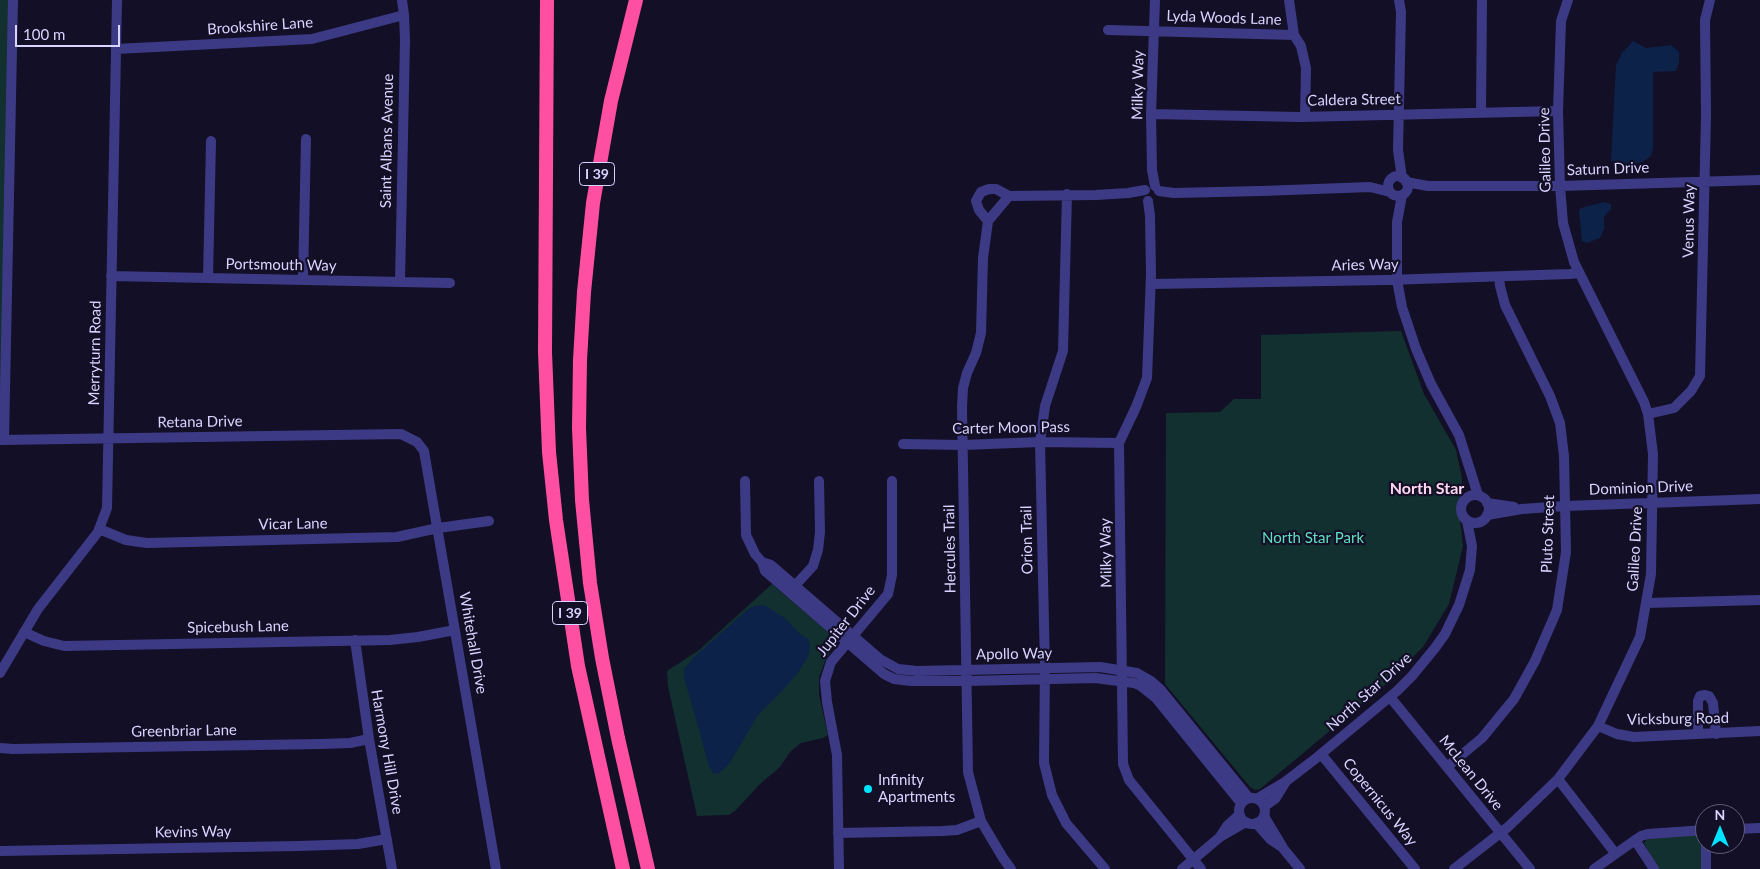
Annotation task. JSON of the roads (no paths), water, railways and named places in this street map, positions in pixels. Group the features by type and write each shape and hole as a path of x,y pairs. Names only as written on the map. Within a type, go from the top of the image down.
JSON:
{"highway":[{"name":"I 39","path":"547,0 545,352 549,452 556,520 578,666 623,869"},
{"name":"I 39","path":"636,0 611,101 592,203 582,318 579,428 582,500 590,583 602,658 618,738 648,869"}],"street":[{"path":"2,440 13,0"},
{"name":"Merryturn Road","path":"0,673 38,609 99,529 107,508 117,0"},
{"name":"Saint Albans Avenue","path":"400,282 404,15 402,0"},
{"name":"Milky Way","path":"1155,0 1151,114 1151,284 1147,378 1139,401 1119,443 1123,764 1126,776 1202,869"},
{"path":"1289,0 1294,35 1301,46 1306,68 1305,116"},
{"path":"1399,0 1397,280 1403,311 1416,349 1431,384 1456,429 1470,467 1478,495 1487,503 1487,515 1478,523 1467,521 1460,511 1467,497 1470,467"},
{"path":"1481,112 1482,0"},
{"name":"Galileo Drive","path":"1454,869 1500,833 1558,779 1598,726 1640,637 1651,574 1653,454 1648,414 1644,402 1579,272 1569,247 1563,224 1558,111 1561,21 1568,0"},
{"name":"Venus Way","path":"1648,414 1674,408 1691,391 1700,376 1705,20 1710,0"},
{"name":"Brookshire Lane","path":"116,49 312,39 404,15"},
{"name":"Lyda Woods Lane","path":"1108,30 1294,35"},
{"name":"Caldera Street","path":"1151,114 1259,117 1558,111"},
{"path":"303,280 306,139"},
{"path":"208,278 211,142"},
{"name":"Saturn Drive","path":"988,221 979,210 976,201 981,192 996,189 1009,196 1096,195 1370,187 1560,186 1760,180"},
{"name":"Orion Trail","path":"1067,194 1063,351 1045,406 1040,442 1045,674 1044,763 1052,795 1066,823 1105,869"},
{"path":"988,221 1009,196"},
{"name":"Hercules Trail","path":"988,221 983,258 981,333 963,388 962,407 968,772 981,821 1003,858 1012,869"},
{"name":"Aries Way","path":"1151,284 1397,280 1570,274 1579,272"},
{"name":"Portsmouth Way","path":"111,276 450,283"},
{"name":"Pluto Street","path":"1446,767 1482,738 1514,699 1535,661 1557,610 1566,552 1564,456 1560,424 1550,396 1505,305 1499,277"},
{"name":"Retana Drive","path":"2,440 401,434"},
{"name":"Whitehall Drive","path":"401,434 417,442 424,451 496,869"},
{"name":"Carter Moon Pass","path":"903,444 1119,443"},
{"path":"793,588 813,566 818,550 820,532 818,481"},
{"name":"Jupiter Drive","path":"839,869 837,755 825,681 831,662 888,594 892,575 892,481"},
{"name":"Apollo Way","path":"745,482 746,535 754,554 762,562 771,564 793,588 850,639 878,670 894,679 911,680 967,681 1100,667 1123,675 1156,698 1255,804 1282,847 1300,869"},
{"path":"1467,497 1478,495"},
{"name":"Dominion Drive","path":"1487,515 1522,509 1566,506 1760,499"},
{"name":"Dominion Drive","path":"1487,503 1522,509"},
{"name":"Vicar Lane","path":"99,529 126,540 147,543 398,537 438,528 489,521"},
{"name":"North Star Drive","path":"1467,521 1472,554"},
{"name":"North Star Drive","path":"1247,820 1255,804 1275,799 1285,782 1390,697 1426,661 1445,634 1461,599 1470,570 1478,523"},
{"path":"1647,603 1760,600"},
{"name":"Spicebush Lane","path":"24,632 44,642 64,646 355,640 418,637 455,630"},
{"name":"Apollo Way","path":"850,639 886,664 898,669 1045,674"},
{"name":"Harmony Hill Drive","path":"355,640 369,739 392,869"},
{"path":"1698,734 1698,701 1700,696 1705,695 1710,696 1713,703 1716,734"},
{"name":"McLean Drive","path":"1390,697 1530,869"},
{"name":"Vicksburg Road","path":"1598,726 1617,734 1634,737 1760,731"},
{"name":"Greenbriar Lane","path":"0,748 320,744 350,743 369,739"},
{"name":"Copernicus Way","path":"1320,754 1415,869"},
{"path":"1558,779 1615,853"},
{"path":"1182,869 1220,837 1247,820 1239,807 1255,804"},
{"name":"Apollo Way","path":"1247,820 1282,847"},
{"path":"838,833 957,830 981,821"},
{"path":"1745,829 1760,828"},
{"path":"1594,869 1635,840 1648,834 1695,831"},
{"name":"Kevins Way","path":"0,851 299,846 358,844 387,839"},
{"path":"1635,840 1654,869"},
{"path":"1706,854 1706,869"}],"water":[{"path":"1633,41 1646,48 1671,45 1679,52 1679,62 1676,71 1653,72 1653,148 1651,156 1633,165 1621,166 1611,161 1616,65 1622,53"},
{"path":"1605,202 1611,204 1611,209 1604,217 1604,229 1600,238 1587,243 1582,241 1579,211 1581,208"},
{"path":"764,605 785,618 801,635 809,639 808,657 798,673 758,715 729,764 718,774 713,773 709,766 684,677 684,669 693,658 748,609"}],"place":[{"name":"Infinity Apartments","path":"868,789"}],"district":[{"name":"North Star","path":"1427,489"}],"park label":[{"name":"North Star Park","path":"1313,538"}]}
